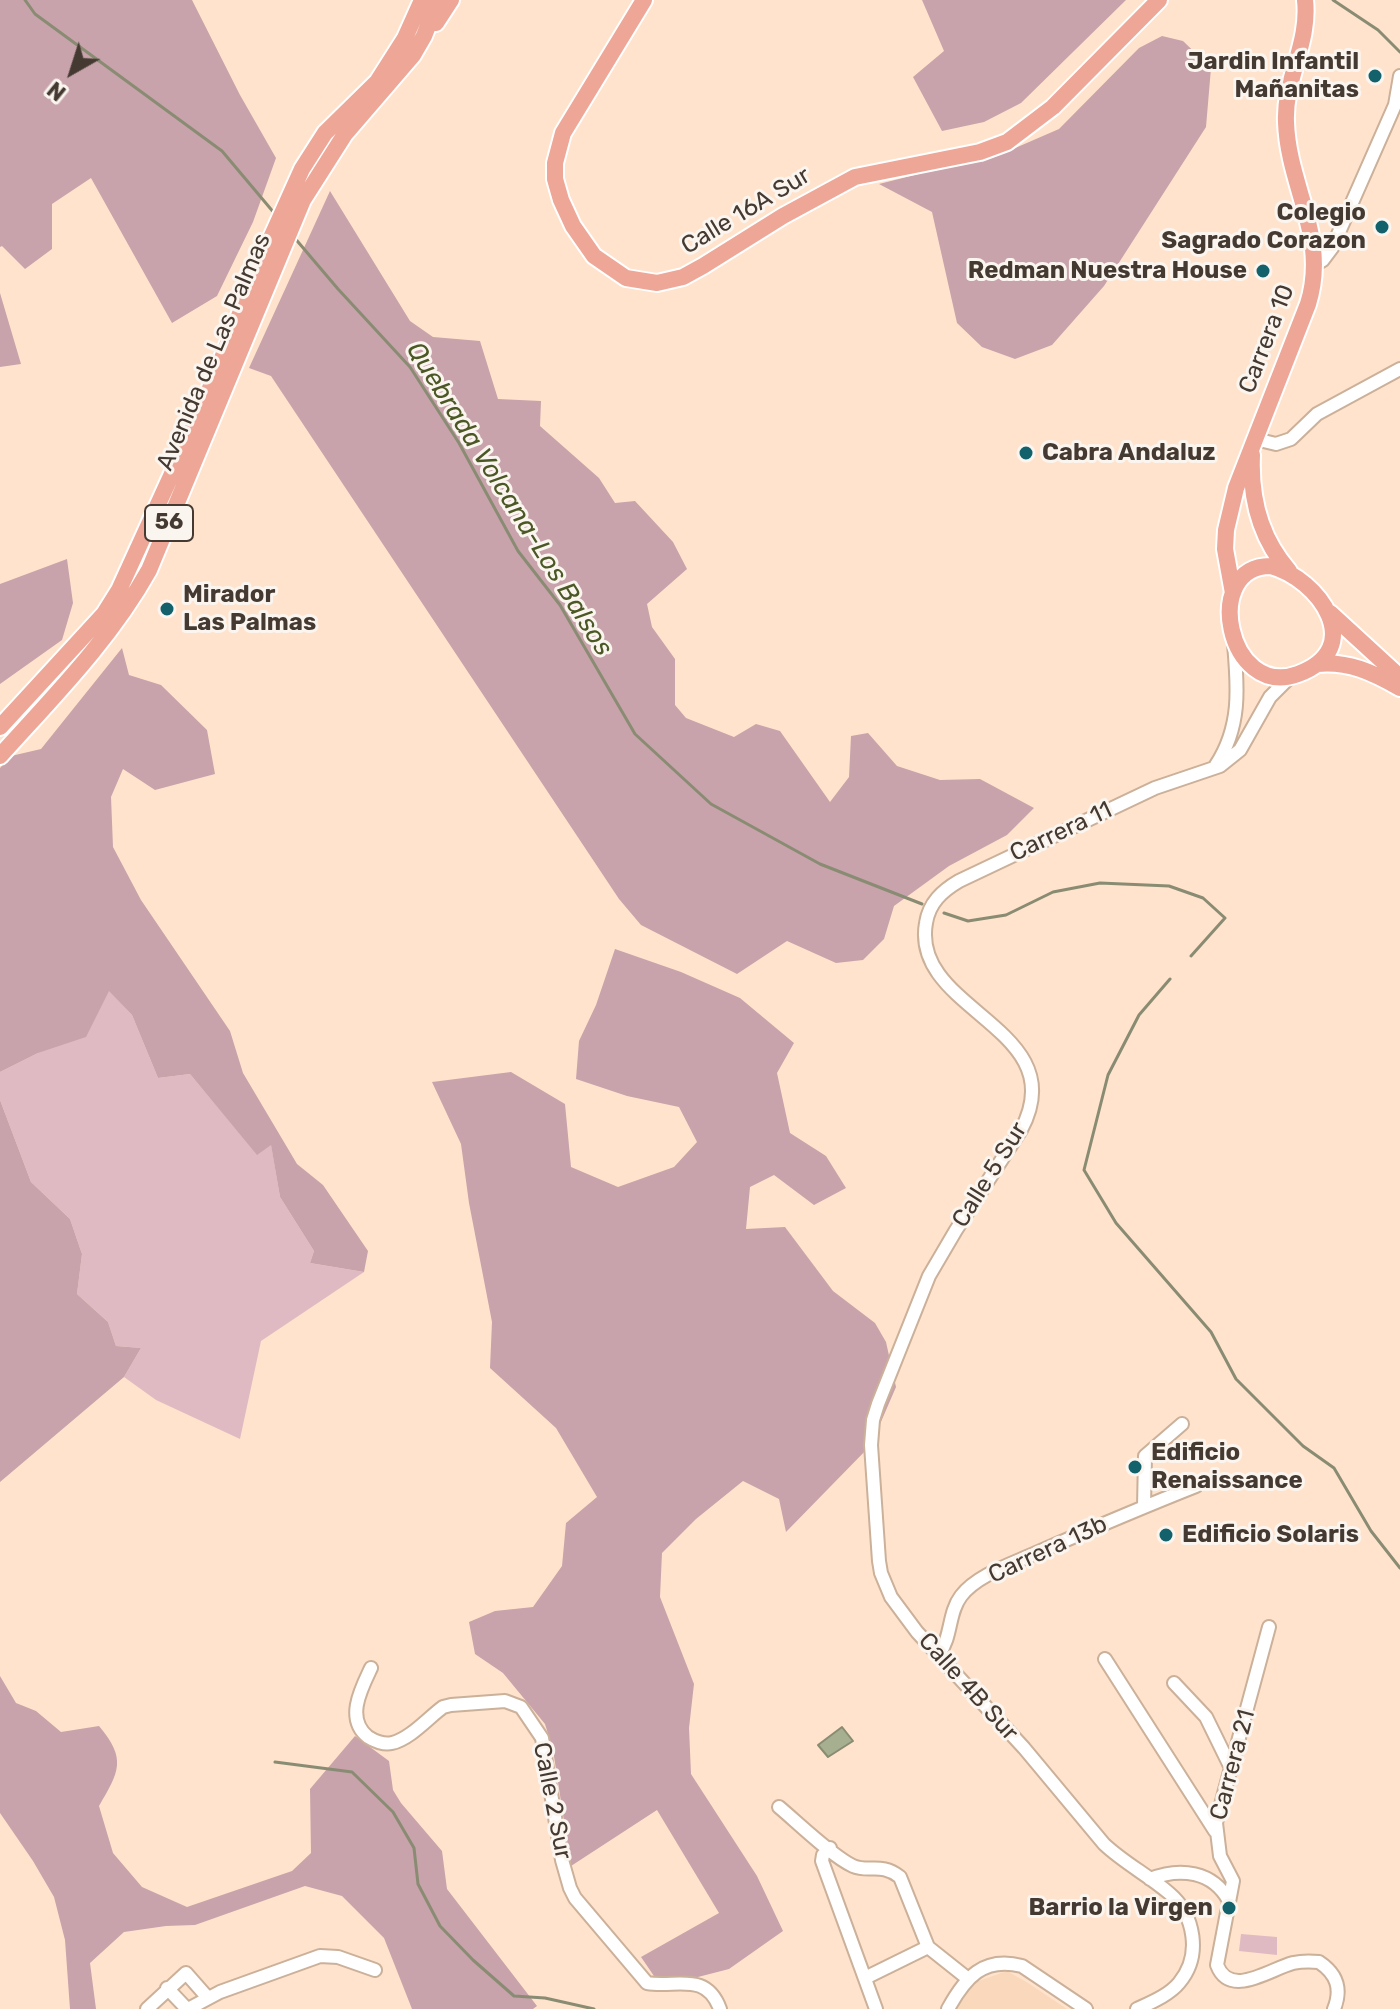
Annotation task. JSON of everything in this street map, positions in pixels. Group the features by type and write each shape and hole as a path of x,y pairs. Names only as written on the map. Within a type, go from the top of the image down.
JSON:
{"main road":[{"name":"Avenida de Las Palmas","path":"0,727 104,614 119,590 273,252 289,215 302,169 325,133 377,82 405,38 422,0"},
{"name":"Avenida de Las Palmas","path":"289,215 345,134 413,55 438,0"},
{"path":"424,36 439,20 451,0"},
{"name":"Calle 16A Sur","path":"644,0 563,133 555,163 555,179 573,226 594,256 626,278 657,283 683,277 783,216 855,177 980,152 1007,142 1053,107 1159,0"},
{"path":"1305,0 1306,27 1288,90 1285,123 1316,264"},
{"name":"Avenida de Las Palmas","path":"0,756 101,642 130,603 149,570 273,252"},
{"name":"Carrera 10","path":"1233,593 1226,564 1226,530 1236,488 1308,304 1316,264"},
{"name":"Carrera 10","path":"1254,442 1252,488 1258,517 1273,549 1295,577"},
{"path":"1400,677 1295,577 1271,566 1259,567 1243,577 1233,593 1230,615 1234,641 1258,670 1271,675 1291,676 1317,664 1333,663 1354,666 1400,688"},
{"path":"1317,664 1333,637 1330,613"}],"street":[{"name":"Carrera 10","path":"1316,264 1332,248 1395,105 1400,76"},
{"path":"1254,442 1276,444 1291,439 1317,414 1400,369"},
{"path":"1214,768 1223,754 1237,716 1234,641"},
{"name":"Carrera 11","path":"926,920 937,897 959,881 1155,788 1214,768 1232,758 1240,750 1270,697 1291,676"},
{"name":"Calle 5 Sur","path":"871,1454 871,1432 876,1412 929,1276 1021,1130 1030,1106 1031,1084 1025,1061 1007,1037 961,998 938,973 928,952 926,920"},
{"path":"1144,1507 1145,1456 1182,1424"},
{"name":"Calle 4B Sur","path":"871,1454 881,1573 891,1597 1104,1844 1118,1858 1171,1895"},
{"name":"Carrera 13b","path":"939,1654 948,1638 954,1610 970,1588 1020,1560 1196,1486"},
{"name":"Carrera 21","path":"1229,1901 1233,1881 1220,1856 1216,1833 1220,1805 1269,1627"},
{"path":"1105,1659 1216,1833"},
{"name":"Calle 2 Sur","path":"371,1668 360,1692 357,1723 372,1740 388,1744 401,1739 443,1707 451,1705 505,1701 521,1707 542,1738 562,1860 575,1898 647,1983 696,1984 712,1994 720,2009"},
{"path":"1174,1683 1201,1709 1232,1770"},
{"path":"779,1807 851,1865 892,1871 900,1877 928,1947 967,1978"},
{"path":"830,1848 822,1861 876,2009"},
{"path":"1150,1879 1178,1872 1205,1876 1224,1891 1229,1901 1216,1957 1219,1971 1224,1977 1230,1981 1244,1981 1297,1962 1319,1962 1336,1979 1339,1994 1334,2009"},
{"path":"1137,2009 1164,1996 1178,1984 1192,1957 1194,1944 1190,1924 1171,1895 1178,1872"},
{"path":"865,1978 928,1947"},
{"path":"167,1988 187,2009 208,1998 320,1956 338,1957 375,1970"},
{"path":"948,2009 967,1978 999,1964 1022,1966 1086,2009"},
{"path":"147,2009 186,1973 208,1998"}],"shaded area":[{"path":"0,0 192,0 276,158 253,222 217,296 172,323 91,178 52,204 52,249 25,269 0,247"},
{"path":"922,0 1126,0 1021,103 984,122 942,131 913,77 944,51"},
{"path":"1162,36 1183,41 1211,68 1206,127 1104,286 1052,345 1015,359 982,347 957,323 932,212 879,184 1006,152 1059,129 1139,48"},
{"path":"330,191 410,321 433,337 480,341 498,399 541,401 540,426 599,478 615,503 635,501 673,542 687,569 647,604 652,627 675,659 675,705 686,718 734,737 756,724 780,731 830,802 849,777 851,736 868,733 897,766 940,780 980,779 1034,808 1007,835 949,866 894,906 884,939 863,960 836,963 787,941 737,974 641,925 619,899 271,376 249,368"},
{"path":"0,293 21,364 0,367"},
{"path":"67,559 73,603 62,640 0,684 0,584"},
{"path":"122,648 129,675 161,685 207,730 215,774 155,790 123,769 111,797 113,847 141,900 230,1031 243,1073 297,1164 323,1185 368,1251 364,1272 310,1263 314,1251 280,1197 271,1145 257,1155 190,1074 158,1078 132,1015 109,991 86,1037 38,1053 0,1072 0,768 11,756 41,749"},
{"path":"615,949 681,972 740,998 794,1043 777,1073 790,1133 826,1156 846,1188 814,1205 774,1175 750,1187 746,1229 785,1227 833,1291 875,1323 886,1342 896,1387 871,1445 786,1532 779,1499 743,1481 696,1519 662,1553 660,1597 694,1684 689,1728 691,1774 757,1876 783,1931 729,1969 698,1977 654,1976 641,1957 719,1913 657,1810 571,1866 553,1750 545,1724 503,1673 475,1654 469,1622 495,1611 533,1607 562,1566 566,1523 597,1497 556,1428 490,1368 492,1322 461,1144 432,1082 511,1072 565,1104 571,1167 618,1187 674,1167 697,1142 679,1107 627,1096 576,1079 579,1041 596,1005"},
{"path":"109,990 132,1015 158,1078 190,1074 257,1154 271,1144 280,1197 314,1251 310,1263 364,1272 261,1341 240,1439 156,1400 124,1377 141,1348 116,1346 108,1322 77,1294 82,1254 70,1219 31,1182 0,1100 0,1072 38,1053"},
{"path":"0,1100 31,1182 70,1219 82,1254 77,1294 108,1322 116,1346 141,1348 124,1377 0,1482"},
{"path":"0,1676 16,1703 36,1711 61,1732 99,1726 117,1757 115,1774 99,1806 113,1853 142,1887 187,1907 292,1871 311,1853 310,1789 355,1736 389,1761 393,1790 442,1851 447,1889 537,2006 533,2009 412,2009 384,1938 342,1896 305,1886 195,1925 124,1932 90,1963 96,2009 70,2009 65,1940 54,1897 0,1813"},
{"path":"842,1727 853,1741 828,1757 818,1745"},
{"path":"1241,1934 1277,1937 1277,1955 1239,1951"},
{"path":"1007,1971 1067,2009 956,2009 976,1982"}],"waterway":[{"name":"Quebrada Volcana-Los Balsos","path":"25,0 35,14 222,151 275,214"},
{"path":"1333,0 1378,30 1400,52"},
{"name":"Quebrada Volcana-Los Balsos","path":"293,236 410,367 459,443 518,551 560,605 635,734 711,804 820,864 922,904"},
{"name":"Quebrada Volcana-Los Balsos","path":"944,913 968,921 1006,915 1053,892 1100,883 1169,886 1203,898 1225,918 1191,956"},
{"name":"Quebrada Volcana-Los Balsos","path":"1170,979 1139,1015 1108,1075 1084,1170 1116,1223 1211,1332 1236,1379 1303,1446 1334,1468 1371,1531 1400,1568"},
{"path":"275,1762 352,1772 393,1812 414,1848 418,1884 440,1926 473,1960 514,1996 545,1998 594,2009"}],"place":[{"name":"Jardin Infantil Mañanitas","path":"1375,76"},
{"name":"Colegio Sagrado Corazon","path":"1382,227"},
{"name":"Redman Nuestra House","path":"1263,271"},
{"name":"Cabra Andaluz","path":"1026,453"},
{"name":"Mirador Las Palmas","path":"167,609"},
{"name":"Edificio Renaissance","path":"1135,1467"},
{"name":"Edificio Solaris","path":"1166,1535"},
{"name":"Barrio la Virgen","path":"1229,1908"}]}
